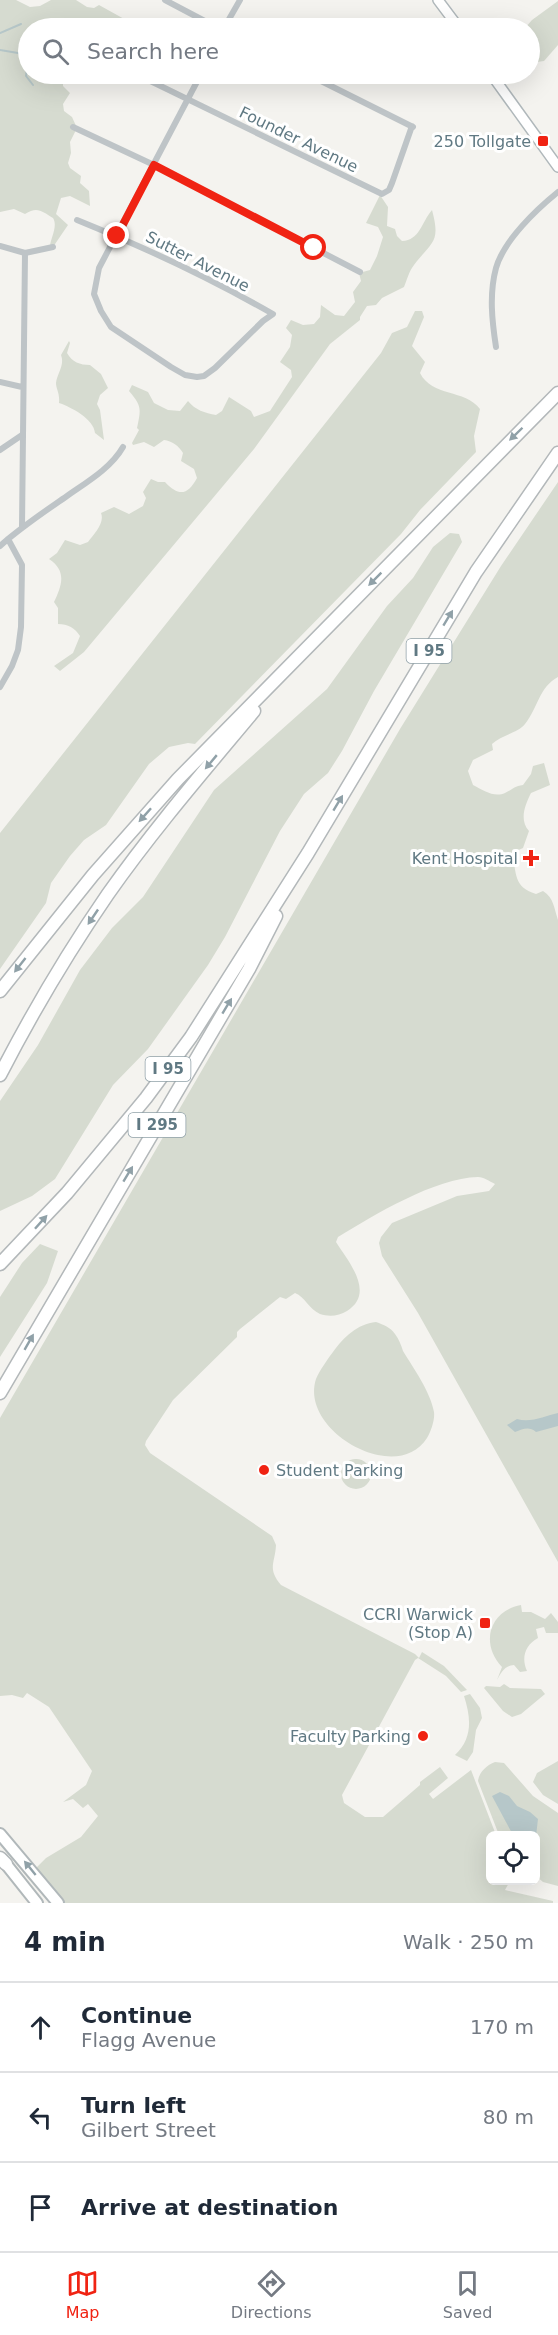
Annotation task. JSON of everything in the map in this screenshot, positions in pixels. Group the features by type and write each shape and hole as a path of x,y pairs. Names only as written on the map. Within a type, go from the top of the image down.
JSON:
{"highway":[{"path":"0,991 71,901 155,804 558,393"},
{"name":"I 95","path":"0,1264 67,1193 161,1078 219,994 308,853 476,572 558,453"},
{"path":"0,1075 49,986 108,894 172,809 302,652"},
{"name":"I 295","path":"0,1393 249,969 308,853"}],"main road":[{"path":"438,0 452,18"},
{"path":"498,84 558,167"},
{"path":"0,1834 58,1903"},
{"path":"2,1859 37,1903"}],"street":[{"path":"165,0 199,18"},
{"path":"230,18 240,0"},
{"name":"Founder Avenue","path":"156,84 382,194 389,190 412,127 327,84"},
{"path":"117,236 196,84"},
{"path":"73,127 154,165 360,273"},
{"path":"496,347 491,310 497,267 509,244 525,223 558,192"},
{"name":"Sutter Avenue","path":"77,220 117,236 159,254 273,314 204,376 185,375 111,327 101,311 94,294 96,281 99,268 117,236"},
{"path":"0,246 25,253 52,246"},
{"path":"22,527 25,253"},
{"path":"0,382 22,387"},
{"path":"0,450 22,435"},
{"path":"0,546 22,527 91,480 117,457 123,447"},
{"path":"0,687 18,650 21,627 22,565 8,539"}],"shaded area":[{"path":"0,0 16,0 30,7 40,6 51,0 76,0 87,7 94,8 99,5 122,18 18,18 18,84 63,84 70,93 63,104 64,111 72,117 77,128 70,142 71,153 68,163 70,168 81,176 80,183 89,191 90,206 70,196 61,198 56,214 68,225 53,247 50,246 55,228 53,218 36,210 25,214 14,209 0,212"},
{"path":"558,1 558,45 544,61 540,62 540,18 535,18"},
{"path":"380,195 388,207 387,226 395,229 402,241 413,238 417,234 432,210 435,221 433,241 412,267 404,287 382,298 376,305 367,306 360,320 330,344 254,449 84,652 60,671 54,666 73,653 80,636 71,627 58,624 58,608 54,602 61,584 61,573 49,559 57,553 65,540 80,545 88,542 100,524 101,513 114,507 129,514 143,506 146,498 143,492 151,479 165,482 175,490 183,492 190,488 197,478 194,469 181,461 183,453 172,443 164,440 154,447 144,442 133,445 139,430 137,428 140,412 136,400 129,391 132,385 148,392 154,403 168,410 180,411 188,401 201,411 216,415 222,411 229,397 251,411 254,417 270,411 292,377 291,370 280,362 290,347 292,335 286,328 291,320 303,325 314,324 320,317 321,305 335,315 344,316 355,302 353,292 361,281 359,273 370,270 383,237 378,227 366,223"},
{"path":"415,311 422,311 424,317 412,346 425,362 420,373 425,381 440,390 466,398 480,409 474,436 476,452 420,510 401,534 195,744 169,747 149,764 106,825 84,840 70,856 51,883 46,903 0,969 0,833 381,353 392,333 407,327"},
{"path":"69,341 67,353 71,359 90,365 101,374 108,388 100,395 97,404 104,440 95,433 86,418 59,403 56,383 61,366 61,355"},
{"path":"558,482 558,677 547,686 525,724 492,744 493,750 473,760 468,771 473,785 497,795 523,785 531,774 533,766 544,763 550,785 531,793 525,807 524,817 529,831 523,848 512,853 520,883 536,894 543,891 547,894 558,920 558,1562 418,1313 382,1256 379,1243 392,1223 457,1196 489,1191 495,1184 482,1178 461,1179 424,1191 405,1199 338,1237 336,1242 357,1277 359,1295 355,1304 344,1313 327,1316 316,1312 295,1293 286,1299 280,1297 240,1329 237,1337 173,1400 145,1445 150,1453 272,1536 276,1545 273,1570 281,1585 419,1658 422,1652 444,1666 467,1690 461,1692 446,1676 418,1658 415,1660 342,1795 344,1803 365,1817 383,1817 420,1785 420,1782 440,1767 448,1778 429,1794 433,1799 471,1770 494,1831 486,1831 486,1885 508,1885 505,1890 553,1901 553,1903 60,1903 34,1870 46,1858 81,1837 98,1816 88,1804 83,1808 73,1799 63,1802 86,1785 92,1771 49,1707 27,1693 23,1698 12,1695 0,1696 0,1418 400,729 501,566"},
{"path":"450,533 459,534 462,542 374,691 342,751 328,773 304,794 280,831 208,965 148,1049 113,1085 55,1179 32,1196 0,1211 0,1101 38,1045 80,970 112,928 143,897 214,790 327,689 387,606 413,578 433,547"},
{"path":"40,1244 58,1251 47,1283 0,1357 0,1297 22,1263"},
{"path":"376,1322 389,1328 400,1342 425,1388 434,1412 427,1438 413,1451 395,1456 374,1454 354,1446 336,1433 322,1417 315,1398 316,1379 337,1346 357,1328"},
{"path":"558,1413 558,1426 536,1432 523,1429 515,1432 507,1425 517,1419 533,1420"},
{"path":"356,1459 362,1460 370,1468 370,1480 362,1488 356,1489 350,1488 342,1480 341,1474 342,1468 350,1460"},
{"path":"521,1605 522,1612 531,1612 545,1619 551,1613 558,1622 558,1633 546,1633 544,1627 536,1629 538,1638 525,1652 527,1671 520,1672 514,1665 503,1670 497,1680 502,1667 491,1648 491,1630 501,1614"},
{"path":"504,1684 510,1688 541,1689 545,1694 521,1714 512,1717 503,1711 484,1688 486,1686 500,1687"},
{"path":"470,1694 480,1708 482,1718 476,1730 473,1752 467,1761 455,1755 468,1735 469,1720 464,1696"},
{"path":"558,1761 558,1804 543,1795 533,1782 537,1773"},
{"path":"495,1762 504,1763 533,1796 558,1813 558,1886 540,1879 540,1831 497,1831 478,1781 484,1769"},
{"path":"500,1792 509,1796 517,1806 530,1812 538,1819 537,1831 511,1831 492,1796"}],"waterway":[{"path":"0,33 18,25"},
{"path":"0,50 18,53"}],"place":[{"name":"250 Tollgate","path":"543,141"},
{"name":"Kent Hospital","path":"531,858"},
{"name":"Student Parking","path":"264,1470"},
{"name":"CCRI Warwick (Stop A)","path":"485,1623"},
{"name":"Faculty Parking","path":"423,1736"}],"route":[{"path":"117,236 154,165 314,248"}]}
